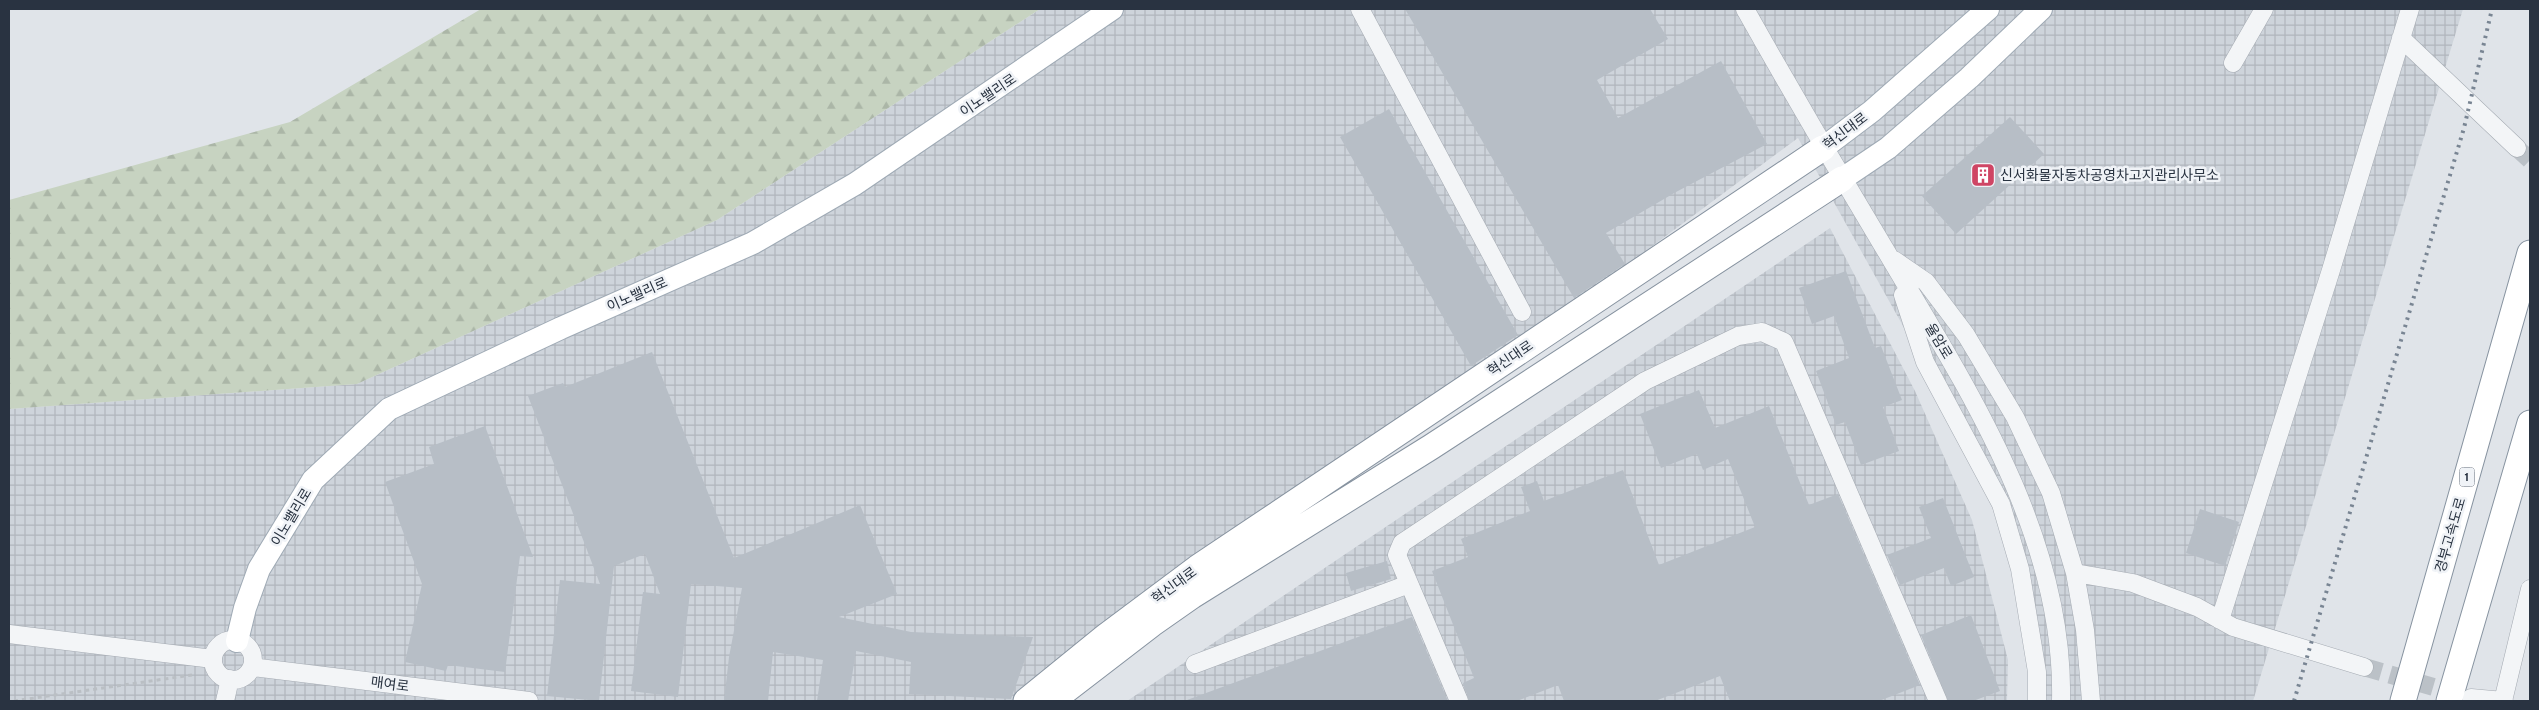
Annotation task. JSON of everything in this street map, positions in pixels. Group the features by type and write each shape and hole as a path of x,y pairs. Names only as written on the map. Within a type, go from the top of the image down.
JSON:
{"highway":[{"name":"혁신대로","path":"1026,701 1106,636 1197,568 1823,148"},
{"path":"1052,701 1152,624 1192,596 1430,447 1842,179"},
{"name":"경부고속도로","path":"2403,701 2530,253"},
{"path":"2460,700 2530,423"}],"main road":[{"name":"이노밸리로","path":"237,640 245,608 259,569 313,480 389,410 561,328 753,244 855,184 1112,9"},
{"name":"혁신대로","path":"1823,148 1872,111 1988,9"},
{"path":"1842,179 1888,148 1969,78 2041,9"}],"street":[{"path":"1360,9 1522,312"},
{"name":"율암로","path":"1745,9 1823,148 1956,370 1998,447 2030,527 2050,594 2061,668 2060,701"},
{"path":"2233,63 2264,9"},
{"path":"2220,620 2410,9"},
{"path":"2401,38 2517,148"},
{"path":"1888,255 1926,282 1966,335 2015,417 2051,493 2075,573 2085,630 2091,701"},
{"path":"1888,255 1916,332 1924,362 2001,504 2020,569 2037,672 2037,701"},
{"path":"1459,701 1397,555 1402,543 1645,381 1738,336 1762,332 1784,342 1938,701"},
{"path":"2075,573 2133,583 2197,607 2233,627 2364,667"},
{"path":"1195,664 1410,584"},
{"path":"2460,700 2504,701 2530,589"},
{"path":"9,634 220,670 240,679 252,667 251,651 237,640 223,643 218,647 220,670 225,701"},
{"name":"매여로","path":"252,667 529,701"}],"path":[{"path":"14,701 220,670"}],"shaded area":[{"path":"1040,9 2463,9 2253,701 2034,701 2020,569 1941,394 1798,138 1039,701 9,701 9,409 357,384 717,220"},
{"path":"1830,228 1915,391 1972,520 2008,660 2007,701 1127,701"}],"green space":[{"path":"481,9 1040,9 717,220 357,384 9,409 9,200 290,122"}],"building":[{"path":"1405,9 1650,9 1668,39 1597,80 1618,118 1721,61 1767,144 1676,192 1606,233 1625,264 1574,298"},
{"path":"1389,109 1518,335 1471,366 1340,137"},
{"name":"신서화물자동차공영차고지관리사무소","path":"2010,117 2044,154 1956,234 1922,196"},
{"path":"1846,271 1875,348 1881,346 1902,400 1883,407 1899,451 1861,465 1845,422 1836,425 1816,371 1849,358 1834,316 1812,324 1799,288"},
{"path":"652,352 734,558 860,505 897,594 839,617 911,632 1033,637 1011,699 909,694 911,662 856,651 848,701 817,701 823,660 773,652 768,701 724,701 729,657 742,588 691,584 678,697 631,691 643,592 660,594 645,554 614,566 599,701 547,696 560,580 600,584 528,396 563,383 565,387"},
{"path":"1699,390 1715,428 1769,406 1809,505 1838,494 1920,685 1879,701 1730,701 1720,676 1655,701 1564,701 1558,685 1517,701 1469,701 1463,683 1474,678 1432,571 1468,557 1461,539 1530,511 1521,487 1537,481 1544,501 1623,470 1659,565 1755,527 1728,459 1703,470 1697,454 1661,468 1640,414"},
{"path":"485,426 533,557 520,556 505,672 448,665 446,671 405,662 422,584 385,482 434,464 429,447"},
{"path":"1943,498 1974,577 1951,586 1944,568 1900,585 1887,555 1931,538 1919,507"},
{"path":"2200,509 2239,522 2225,566 2186,553"},
{"path":"1387,561 1391,579 1351,591 1346,573"},
{"path":"1971,615 2000,691 1973,701 1948,701 1921,635"},
{"path":"1412,617 1448,701 1187,701 1187,700"}],"tunnel":[{"path":"2517,148 2530,160"},
{"path":"2364,667 2461,695"}],"railway":[{"path":"2294,701 2464,128 2492,9"}],"place":[{"name":"신서화물자동차공영차고지관리사무소","path":"1983,175"}]}
